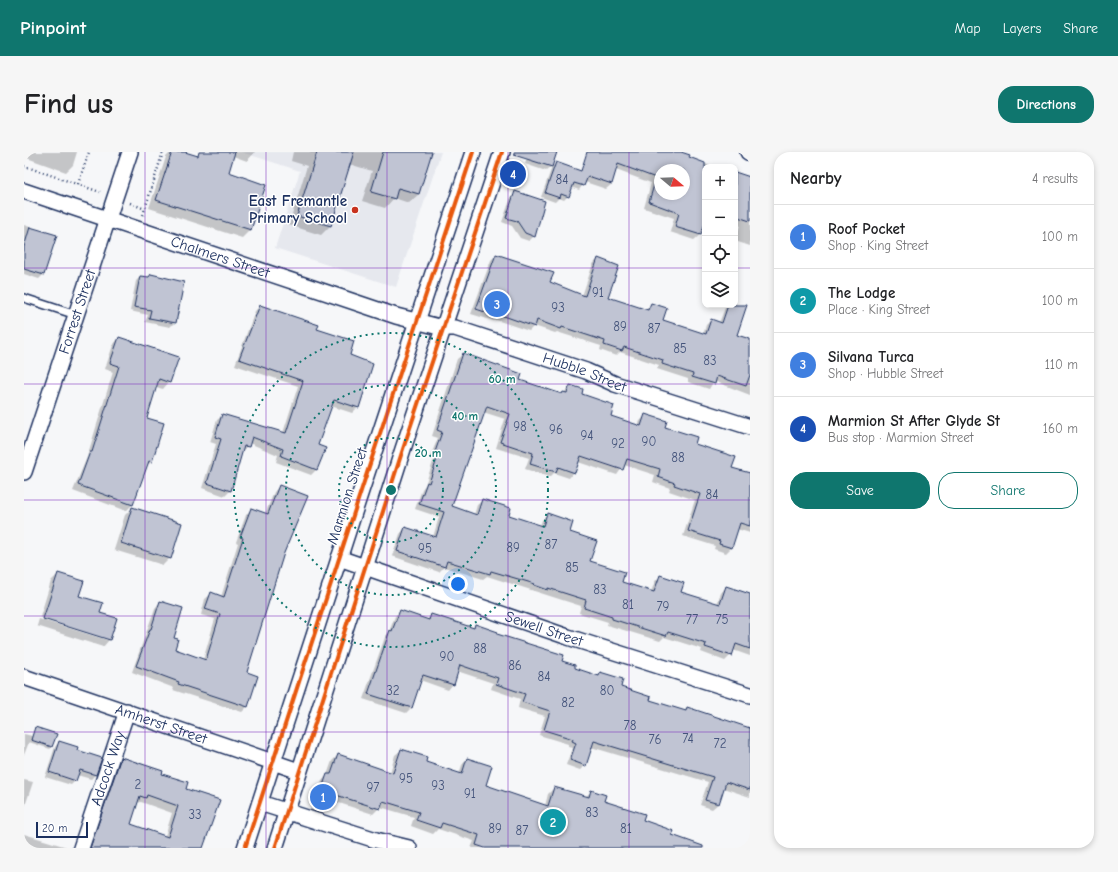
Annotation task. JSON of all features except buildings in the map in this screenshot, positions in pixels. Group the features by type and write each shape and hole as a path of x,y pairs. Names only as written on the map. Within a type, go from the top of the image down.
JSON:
{"street":[{"name":"Forrest Street","path":"24,472 130,152"},
{"name":"Marmion Street","path":"246,848 473,152"},
{"path":"275,848 502,152"},
{"name":"Chalmers Street","path":"24,191 138,228 396,316 418,321"},
{"name":"Hubble Street","path":"418,321 444,328 456,328 586,371 615,384 750,427"},
{"name":"Sewell Street","path":"340,558 568,637 750,695"},
{"name":"Amherst Street","path":"24,677 299,771"},
{"name":"Adcock Way","path":"81,848 127,711"},
{"path":"260,803 376,840 409,848"}],"lane":[{"path":"24,298 76,315"}],"path":[{"path":"78,184 88,152"},
{"path":"138,228 164,152"},
{"path":"24,166 101,192"},
{"path":"126,201 145,209"}],"shaded area":[{"name":"East Fremantle Primary School","path":"241,152 441,152 396,287 275,248 300,171"}],"cycle path":[{"path":"245,848 473,152"},
{"path":"275,848 403,449 502,152"}],"place":[{"name":"Marmion St After Glyde St","path":"513,174"},
{"name":"East Fremantle Primary School","path":"355,210"},
{"name":"Silvana Turca","path":"497,304"},
{"name":"Roof Pocket","path":"323,797"},
{"name":"The Lodge","path":"553,822"}]}
